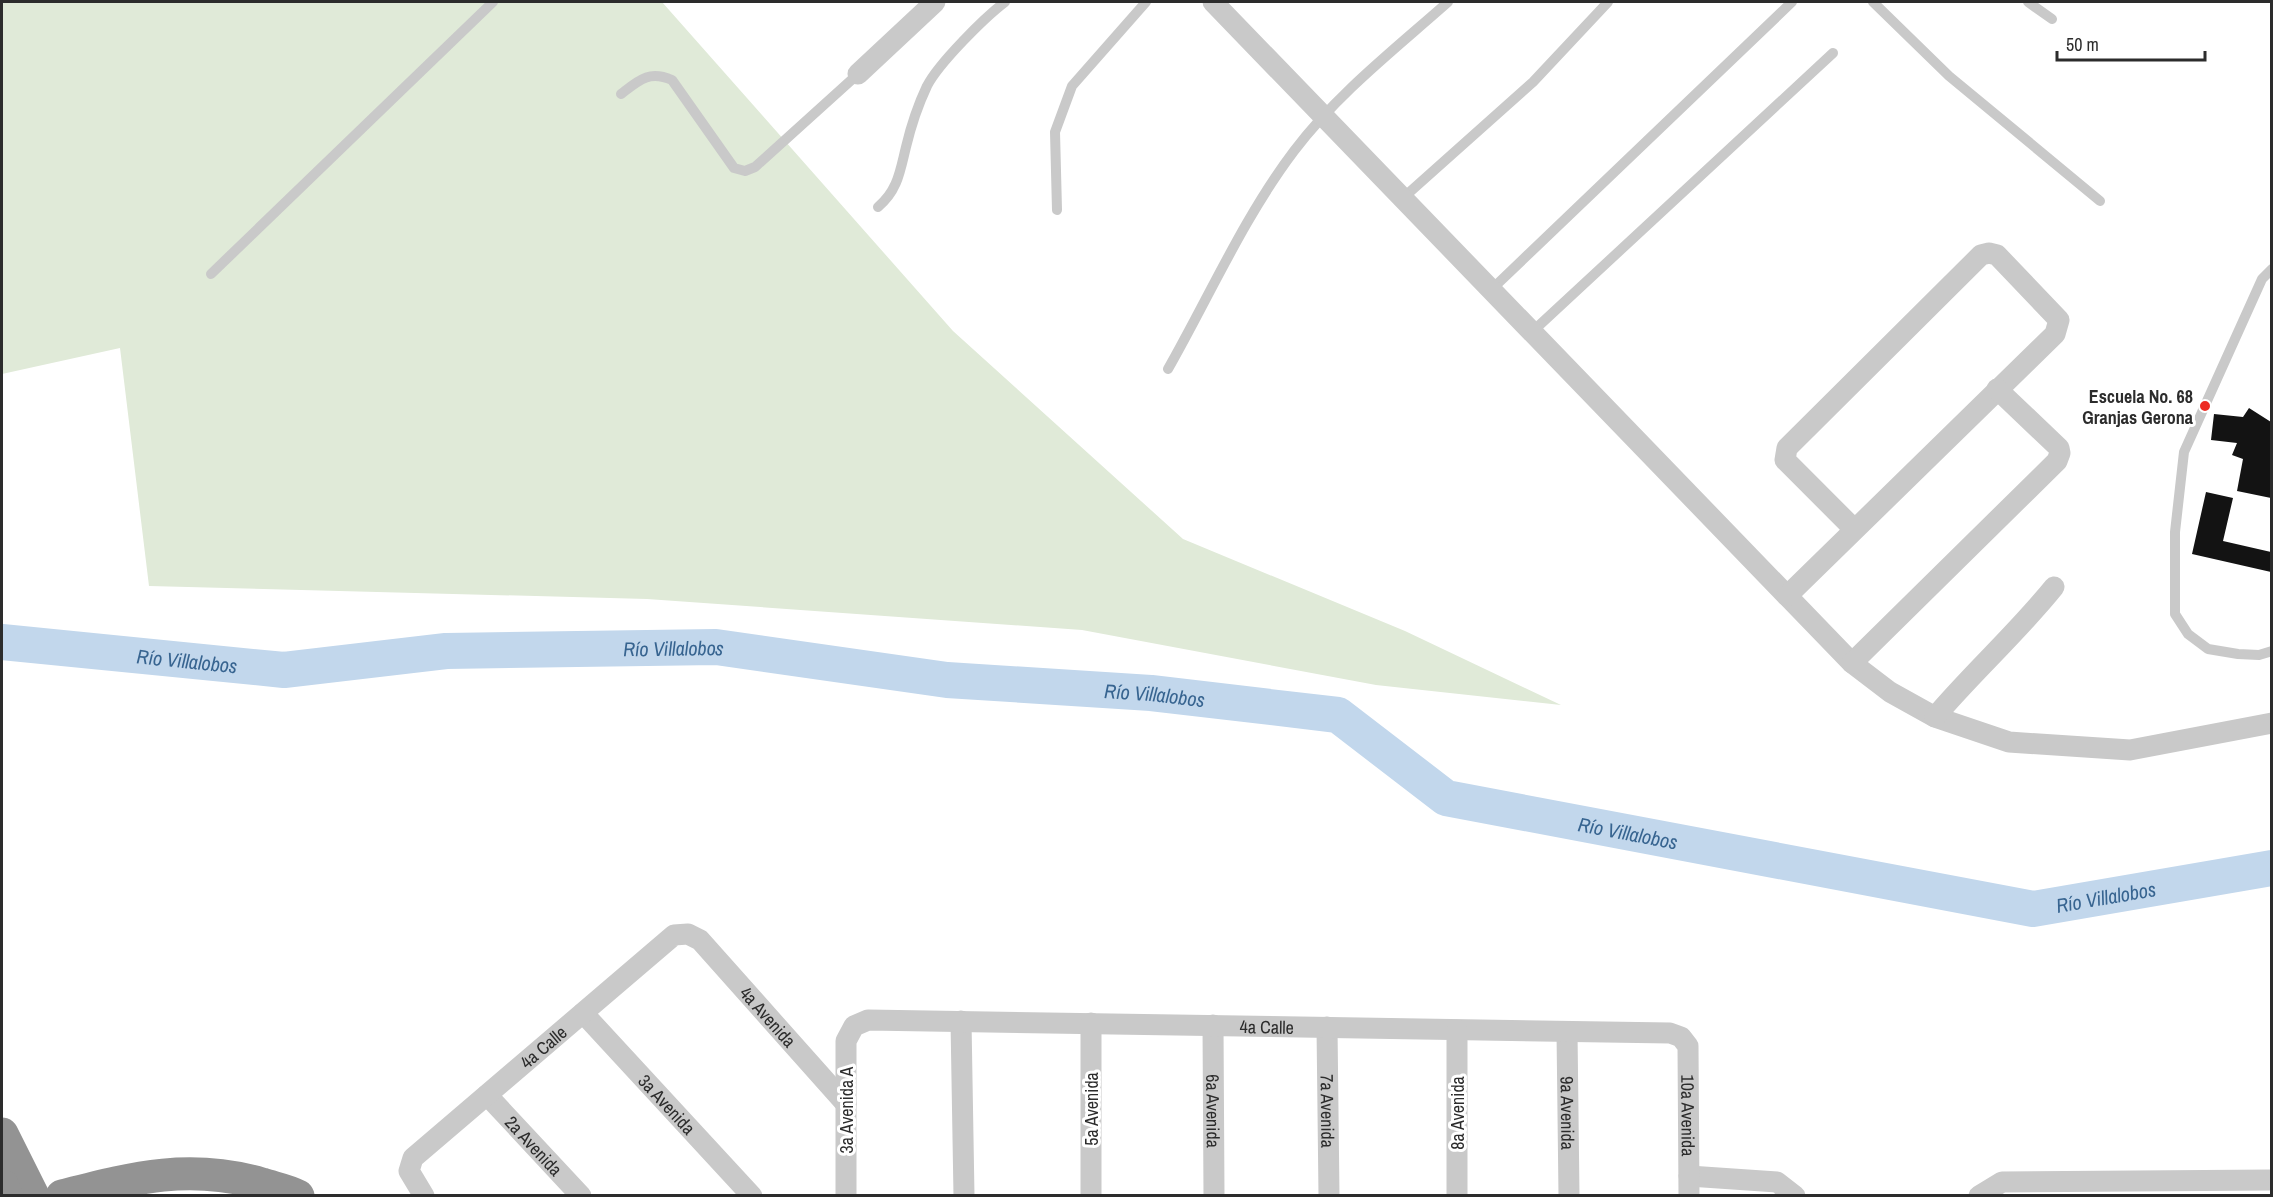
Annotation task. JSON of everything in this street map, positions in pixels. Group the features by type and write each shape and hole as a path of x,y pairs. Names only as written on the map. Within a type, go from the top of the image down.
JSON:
{"highway":[{"path":"2,1134 10,1175 7,1196"},
{"path":"62,1196 135,1178 195,1172 245,1179 298,1196"},
{"path":"10,1175 33,1196"}],"street":[{"path":"858,74 935,2"},
{"path":"1218,3 1786,596 1852,663 1890,692 1935,717 2008,742 2130,750 2271,723"},
{"path":"1786,596 2055,334 2059,327 2059,320 1997,255 1989,253 1981,255 1787,448 1785,460 1854,529"},
{"path":"1852,663 2057,461 2059,448 1997,388"},
{"path":"1935,717 1972,673 2030,616 2054,588"},
{"name":"4a Calle","path":"424,1196 409,1171 413,1158 675,934 688,933"},
{"name":"4a Avenida","path":"688,933 700,940 846,1104"},
{"name":"3a Avenida","path":"583,1013 752,1196"},
{"name":"4a Calle","path":"854,1026 867,1020 961,1021 1670,1034 1681,1037"},
{"path":"961,1021 963,1196"},
{"name":"5a Avenida","path":"1091,1023 1091,1196"},
{"name":"6a Avenida","path":"1213,1025 1214,1196"},
{"name":"3a Avenida A","path":"846,1196 846,1041 854,1026"},
{"name":"7a Avenida","path":"1327,1027 1329,1196"},
{"name":"8a Avenida","path":"1457,1030 1457,1196"},
{"name":"9a Avenida","path":"1567,1032 1569,1196"},
{"name":"10a Avenida","path":"1681,1037 1688,1046 1689,1186"},
{"name":"2a Avenida","path":"487,1095 581,1196"},
{"path":"1979,1196 2002,1182 2183,1188 2271,1180"},
{"path":"1689,1186 1777,1182 1795,1196"}],"lane":[{"path":"211,274 493,2"},
{"path":"878,207 888,198 900,176 914,117 928,84 991,6 1005,2"},
{"path":"1057,210 1055,132 1072,86 1146,2"},
{"path":"1168,369 1262,196 1324,116 1448,2"},
{"path":"1403,198 1533,82 1608,2"},
{"path":"1491,290 1792,2"},
{"path":"1873,2 1949,76 2100,201"},
{"path":"2028,2 2052,19"},
{"path":"1532,332 1833,53"},
{"path":"621,94 643,76 659,74 672,80 734,168 745,171 755,167 858,74"},
{"path":"2271,269 2262,279 2184,452 2175,531 2175,615 2188,634 2208,649 2259,655 2271,651"}],"green space":[{"path":"2,2 662,2 953,331 1183,539 1405,631 1561,705 1376,685 1082,630 647,599 149,586 120,348 2,374"}],"building":[{"path":"2249,408 2271,422 2271,498 2237,491 2243,459 2232,455 2237,443 2211,440 2214,414 2243,417"},
{"path":"2206,492 2233,498 2223,541 2271,552 2271,572 2192,554"}],"waterway":[{"name":"Río Villalobos","path":"2,642 284,670 446,651 716,647 947,680 1151,693 1338,715 1446,798 2033,909 2272,868"}],"place":[{"name":"Escuela No. 68 Granjas Gerona","path":"2205,406"}]}
